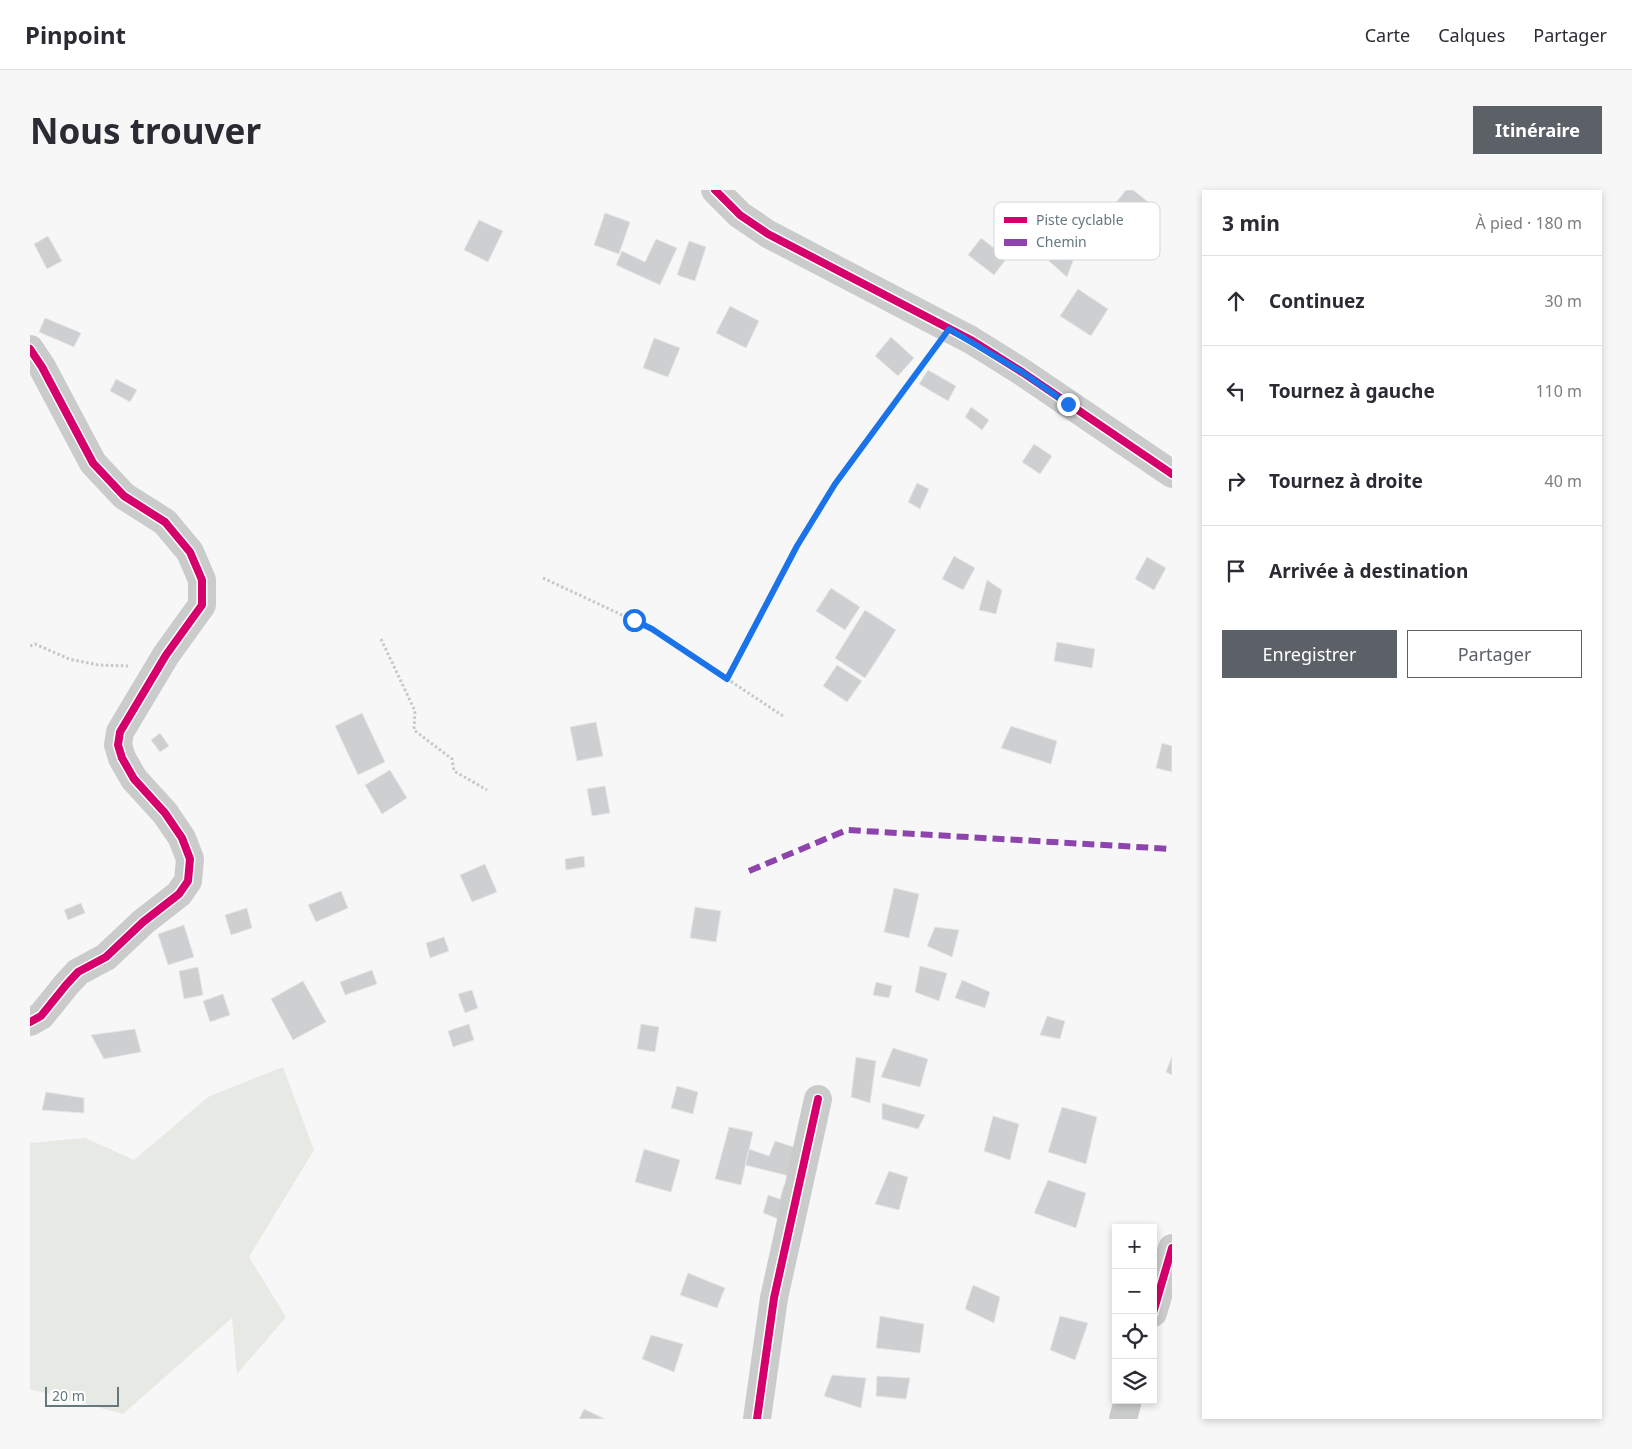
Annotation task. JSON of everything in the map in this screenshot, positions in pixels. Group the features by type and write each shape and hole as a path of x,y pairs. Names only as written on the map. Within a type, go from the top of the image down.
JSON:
{"street":[{"path":"715,190 740,216 768,234 949,329 1022,372 1172,474"},
{"path":"30,349 42,367 93,463 124,496 165,522 190,552 202,580 202,605 159,668 120,732 118,745 122,758 134,779 165,813 182,838 190,859 188,881 179,894 143,922 106,957 78,972 41,1016 30,1022"},
{"path":"756,1419 774,1298 818,1099"},
{"path":"1157,1299 1172,1248"},
{"path":"1123,1419 1127,1404"}],"path":[{"path":"727,679 797,546 835,484 949,329"},
{"path":"543,578 652,629 783,716"},
{"path":"382,639 415,711 414,730 452,758 454,771 488,790"},
{"path":"30,646 35,644 69,659 98,665 159,668"}],"shaded area":[{"path":"283,1067 314,1150 249,1257 286,1317 237,1374 232,1318 123,1414 30,1389 30,1143 85,1138 134,1160 208,1097"}],"building":[{"path":"1126,190 1133,190 1148,202 1116,202"},
{"path":"605,213 630,222 619,254 594,245"},
{"path":"479,220 503,231 488,262 464,250"},
{"path":"48,236 62,261 47,269 34,244"},
{"path":"981,238 994,248 994,260 1005,260 994,275 968,255"},
{"path":"656,239 677,248 660,285 616,265 622,251 645,262"},
{"path":"689,241 706,247 695,281 677,275"},
{"path":"1050,260 1073,260 1067,277"},
{"path":"1078,289 1108,309 1091,336 1060,316"},
{"path":"730,306 759,321 746,348 716,333"},
{"path":"45,318 81,333 74,347 39,332"},
{"path":"891,337 914,358 898,376 875,356"},
{"path":"654,338 680,348 668,377 643,368"},
{"path":"928,370 956,386 948,401 919,384"},
{"path":"116,379 137,390 130,402 110,391"},
{"path":"971,407 989,420 982,430 965,417"},
{"path":"1034,444 1052,456 1040,474 1022,462"},
{"path":"917,483 929,489 920,509 908,502"},
{"path":"954,556 975,568 963,590 942,579"},
{"path":"1147,557 1166,568 1154,590 1135,579"},
{"path":"987,580 1002,590 996,614 979,610"},
{"path":"831,588 860,607 845,630 816,611"},
{"path":"865,610 896,630 865,678 835,658"},
{"path":"1057,642 1095,649 1092,668 1054,661"},
{"path":"837,665 862,681 847,702 823,686"},
{"path":"362,713 385,762 358,775 335,726"},
{"path":"596,722 603,756 577,761 570,727"},
{"path":"1011,726 1057,741 1051,764 1001,748"},
{"path":"160,733 169,746 160,752 151,740"},
{"path":"1162,743 1172,746 1172,772 1156,768"},
{"path":"390,770 407,798 382,814 365,785"},
{"path":"605,786 610,813 592,816 587,789"},
{"path":"584,856 585,867 566,870 565,859"},
{"path":"485,864 497,892 472,902 460,875"},
{"path":"894,888 919,894 909,938 884,932"},
{"path":"341,891 348,908 316,922 308,905"},
{"path":"81,903 85,913 68,920 64,910"},
{"path":"695,907 721,911 716,942 690,938"},
{"path":"247,908 252,928 231,935 225,915"},
{"path":"184,925 194,957 168,965 158,934"},
{"path":"935,927 959,930 952,957 927,946"},
{"path":"444,937 449,951 430,958 426,943"},
{"path":"920,966 947,973 939,1001 915,992"},
{"path":"198,967 203,995 184,999 179,971"},
{"path":"372,970 377,984 345,995 340,982"},
{"path":"962,980 990,992 985,1008 955,998"},
{"path":"303,981 326,1022 293,1040 271,999"},
{"path":"876,982 892,986 889,998 873,995"},
{"path":"472,990 478,1008 465,1013 458,994"},
{"path":"223,994 230,1015 210,1022 203,1001"},
{"path":"1047,1016 1065,1021 1060,1039 1040,1035"},
{"path":"469,1024 474,1040 453,1047 448,1031"},
{"path":"641,1024 659,1027 655,1052 637,1049"},
{"path":"135,1029 141,1052 104,1059 91,1035"},
{"path":"893,1048 928,1059 920,1087 881,1077"},
{"path":"1172,1056 1172,1075 1166,1072"},
{"path":"856,1057 876,1061 870,1103 851,1097"},
{"path":"677,1086 698,1092 693,1114 671,1108"},
{"path":"46,1092 84,1098 84,1113 42,1110"},
{"path":"882,1103 925,1115 918,1129 882,1119"},
{"path":"1062,1107 1097,1117 1086,1164 1048,1152"},
{"path":"993,1116 1019,1124 1010,1160 984,1151"},
{"path":"729,1127 753,1132 741,1185 715,1179"},
{"path":"775,1141 800,1149 801,1179 745,1165 749,1149 769,1156"},
{"path":"644,1149 680,1160 671,1192 635,1182"},
{"path":"889,1171 908,1177 899,1210 875,1204"},
{"path":"1048,1180 1086,1193 1076,1228 1034,1213"},
{"path":"784,1185 811,1187 797,1226 763,1213 768,1195 780,1199"},
{"path":"688,1273 725,1288 717,1308 680,1295"},
{"path":"973,1285 1000,1297 994,1323 965,1309"},
{"path":"880,1316 924,1324 920,1353 876,1348"},
{"path":"1060,1316 1088,1323 1075,1360 1050,1350"},
{"path":"651,1335 683,1344 674,1372 642,1359"},
{"path":"832,1375 866,1378 861,1408 824,1396"},
{"path":"877,1376 910,1378 906,1399 876,1396"},
{"path":"584,1409 605,1419 579,1419"}],"marked path":[{"path":"749,871 847,830 1172,849"}],"cycle path":[{"path":"715,190 740,215 768,234 971,340 1022,372 1172,474"},
{"path":"30,349 42,367 93,463 124,496 165,522 190,552 202,580 202,605 166,655 120,732 118,745 122,758 134,779 165,813 182,838 190,859 188,881 179,894 143,922 106,957 78,972 41,1016 30,1022"},
{"path":"757,1419 774,1298 818,1099"},
{"path":"1157,1299 1172,1248"}],"route":[{"path":"634,620 652,629 727,679 797,546 835,484 949,329 1022,372 1068,404"}]}
